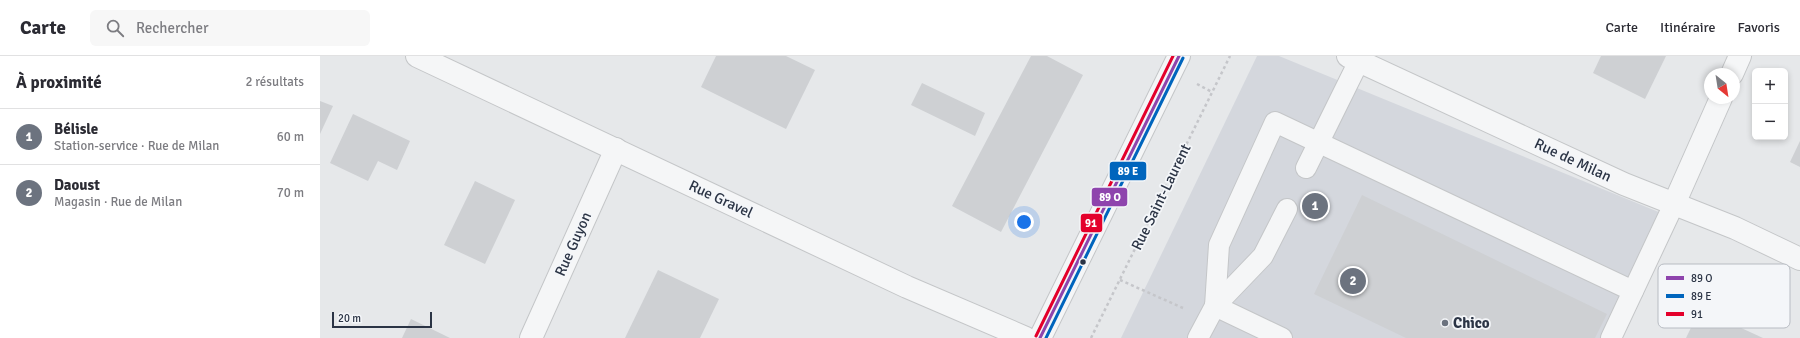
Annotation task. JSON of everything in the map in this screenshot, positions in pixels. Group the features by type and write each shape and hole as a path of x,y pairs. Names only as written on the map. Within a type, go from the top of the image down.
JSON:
{"street":[{"name":"Rue Gravel","path":"417,56 907,286 1026,338"},
{"path":"1040,338 1179,56"},
{"path":"1735,68 1740,56"},
{"name":"Rue de Milan","path":"1354,58 1624,184 1735,228 1800,259"},
{"path":"1674,204 1718,104"},
{"name":"Rue Guyon","path":"531,338 616,149"}],"lane":[{"path":"1306,168 1319,142 1354,58"},
{"path":"1214,306 1219,245 1274,122 1633,291"},
{"path":"1611,338 1674,204"},
{"path":"1198,338 1214,306 1263,256 1287,209"},
{"path":"1214,306 1282,338"}],"path":[{"name":"Rue Saint-Laurent","path":"1091,338 1230,56"},
{"path":"1120,280 1155,295"}],"shaded area":[{"path":"1257,56 1279,56 1661,213 1600,338 1121,338"}],"building":[{"path":"716,56 786,56 815,70 786,129 701,87"},
{"path":"1031,56 1047,56 1083,75 1001,232 952,206"},
{"path":"1601,56 1666,56 1645,99 1593,73"},
{"path":"922,83 985,113 975,136 911,105"},
{"path":"320,101 333,106 320,134"},
{"path":"353,114 410,141 397,170 378,161 368,181 330,163"},
{"path":"1800,141 1800,167 1790,162"},
{"path":"475,181 515,200 485,264 444,245"},
{"path":"1362,195 1607,314 1595,338 1406,338 1314,294"},
{"path":"658,270 719,299 700,338 625,338"},
{"path":"411,319 450,338 402,338"},
{"path":"1691,328 1741,328 1763,338 1686,338"}],"transit line":[{"name":"91","path":"1036,336 1173,56"},
{"path":"1040,338 1179,56"},
{"path":"1046,338 1183,58"}],"place":[{"name":"Bélisle","path":"1315,206"},
{"name":"Daoust","path":"1353,281"},
{"name":"Chico","path":"1445,323"}]}
